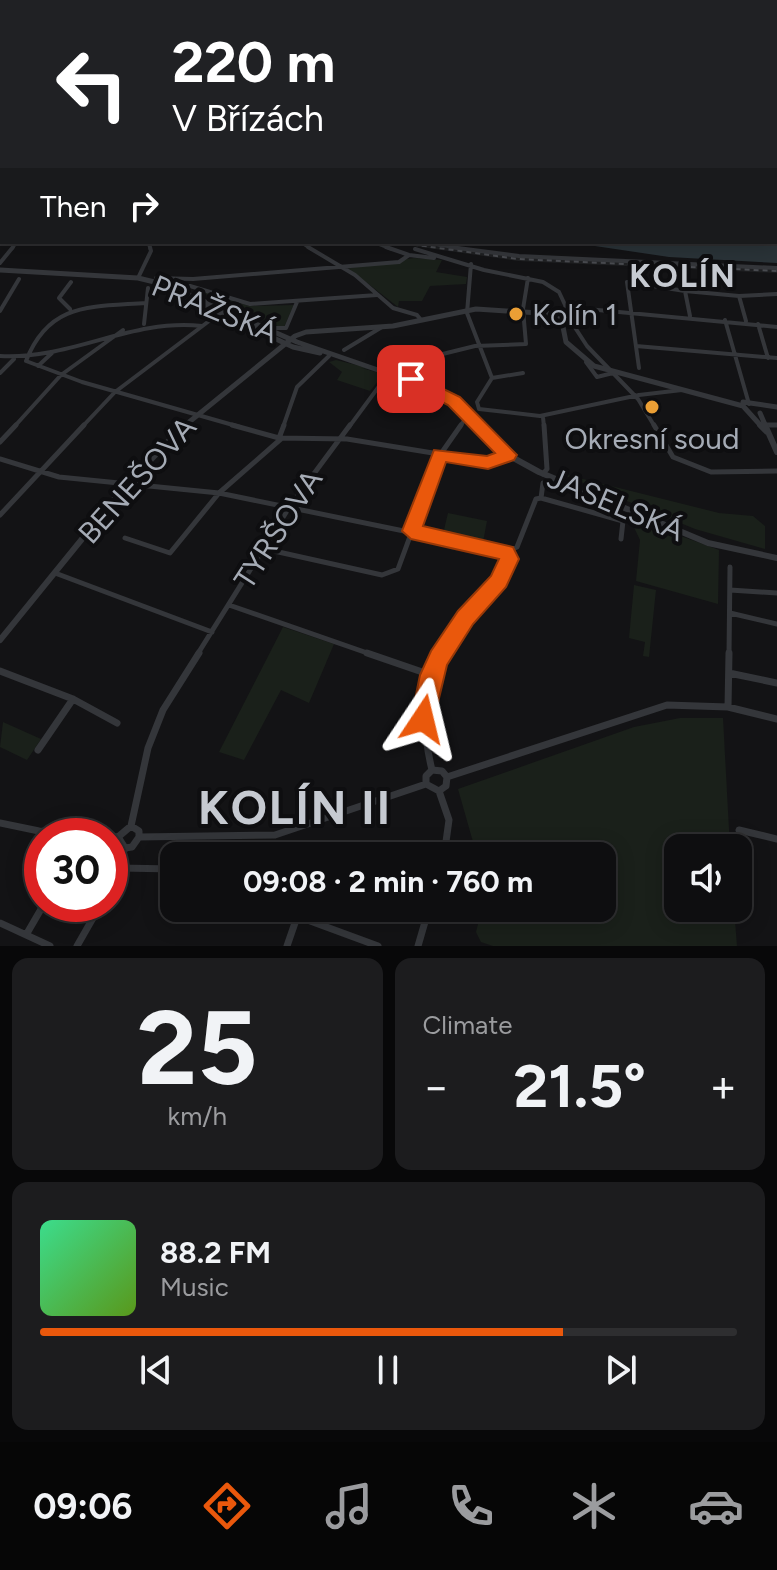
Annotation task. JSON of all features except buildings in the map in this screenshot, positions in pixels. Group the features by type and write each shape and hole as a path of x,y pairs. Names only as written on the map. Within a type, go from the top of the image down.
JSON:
{"street":[{"path":"0,263 15,244"},
{"path":"127,279 144,264 151,244"},
{"path":"306,244 340,266 393,308 417,315 421,320"},
{"path":"379,244 409,255 444,258"},
{"path":"431,244 519,256 777,268"},
{"path":"415,249 543,282 559,292 566,307"},
{"path":"156,278 193,279 399,262 409,255"},
{"path":"140,280 144,264"},
{"path":"471,264 469,310 492,378"},
{"name":"PRAŽSKÁ","path":"0,271 140,280 183,291 270,329 289,341"},
{"path":"390,372 396,365 480,345 526,344 523,314 528,278"},
{"path":"0,311 19,279"},
{"path":"183,291 193,279"},
{"name":"PRAŽSKÁ","path":"140,280 289,341"},
{"path":"59,314 59,296 71,282"},
{"path":"639,368 627,282 739,296 777,294"},
{"path":"190,286 248,304 377,295"},
{"path":"144,324 148,288"},
{"path":"685,291 690,316"},
{"path":"739,296 746,321"},
{"path":"270,329 287,326 297,302"},
{"path":"25,358 32,349 37,331 59,314 71,310 146,303"},
{"path":"61,304 71,310"},
{"path":"777,327 746,321 566,307 558,314 568,344 586,362 760,412 777,408"},
{"path":"575,308 574,326 588,349 635,395 673,457 711,472 777,471"},
{"name":"PRAŽSKÁ","path":"289,341 306,332 382,327 469,310 558,314"},
{"path":"0,515 115,392 221,312"},
{"path":"725,320 750,408 767,432 777,433"},
{"path":"0,356 25,358 52,352 144,324 172,322 203,326"},
{"path":"758,324 768,358"},
{"path":"344,350 382,327"},
{"path":"0,442 61,375 123,329"},
{"path":"270,329 306,332"},
{"name":"JASELSKÁ","path":"289,341 329,356 390,372"},
{"name":"JASELSKÁ","path":"289,341 390,372 454,401 508,455 543,474 708,543 777,558"},
{"name":"BENEŠOVA","path":"0,640 127,485 195,414 289,341"},
{"path":"636,346 777,358"},
{"path":"32,349 52,352"},
{"path":"575,352 588,349"},
{"path":"38,366 52,352"},
{"path":"125,538 170,553 219,493 280,438 302,379 329,356"},
{"path":"0,373 15,358"},
{"path":"25,358 61,375 115,392 280,438 339,439 488,462 508,455"},
{"name":"TYRŠOVA","path":"131,826 148,748 163,710 290,506 390,372"},
{"path":"523,373 492,378 477,402 479,408 543,417 587,410 635,395 682,390"},
{"path":"750,408 777,408"},
{"path":"760,412 777,452"},
{"path":"543,417 547,469 543,474"},
{"path":"265,549 382,575 398,569 440,455 463,422"},
{"path":"764,425 777,425"},
{"path":"0,459 40,473 219,493 506,552 517,547 536,499 541,498 623,521 621,539"},
{"path":"541,498 543,483"},
{"path":"432,770 423,719 431,675 459,626 504,573 509,562 506,552"},
{"path":"728,707 730,567"},
{"path":"55,573 212,632"},
{"path":"730,589 777,593"},
{"path":"229,605 431,675"},
{"path":"730,613 777,624"},
{"path":"0,671 73,699 117,723"},
{"path":"729,673 777,683"},
{"path":"38,750 73,699"},
{"path":"447,777 647,709 683,704 728,707 777,719"},
{"path":"426,784 426,776 432,770 439,770 447,777"},
{"path":"439,791 446,786 447,777"},
{"path":"139,837 275,835 426,784 439,791 449,820 446,842"},
{"path":"0,823 24,828"},
{"path":"128,827 139,831 135,844 128,847"},
{"path":"739,830 777,839"},
{"path":"128,868 160,869"},
{"path":"26,935 34,922"},
{"path":"77,946 91,922"},
{"path":"287,946 296,922"},
{"path":"311,922 356,942 378,946"},
{"path":"418,946 425,922"},
{"path":"0,923 50,946"}],"shaded area":[{"path":"400,244 519,255 777,269 777,273 518,261"},
{"path":"581,244 777,244 777,263 669,257"},
{"path":"414,258 442,260 436,272 467,277 466,284 430,286 422,301 399,301 398,307 348,268"},
{"path":"192,288 249,306 294,305 284,327 279,327"},
{"path":"336,360 384,374 370,391 337,380 342,372 329,362"},
{"path":"559,473 719,513 753,516 765,526 765,549 695,529"},
{"path":"448,513 487,521 483,542 443,534"},
{"path":"629,517 719,550 718,604 636,581 640,540"},
{"path":"634,585 656,590 649,657 643,656 645,642 629,638"},
{"path":"283,627 334,644 309,703 281,690 244,760 219,752"},
{"path":"680,718 723,718 729,834 664,834 664,922 735,922 737,946 493,946 481,942 476,932 478,922 616,922 616,842 473,842 458,789 634,727"},
{"path":"3,722 41,739 27,760 0,747"}],"railway":[{"path":"409,244 518,259 777,271"}],"place":[{"name":"Kolín 1","path":"516,314"},
{"name":"Okresní soud","path":"652,407"}],"district":[{"name":"KOLÍN","path":"683,276"},
{"name":"KOLÍN II","path":"295,808"}],"route":[{"path":"411,379 461,406 490,440 508,455 488,462 440,455 411,531 497,549 506,552 509,559 499,581 465,618 439,658 423,705 423,719"}]}
